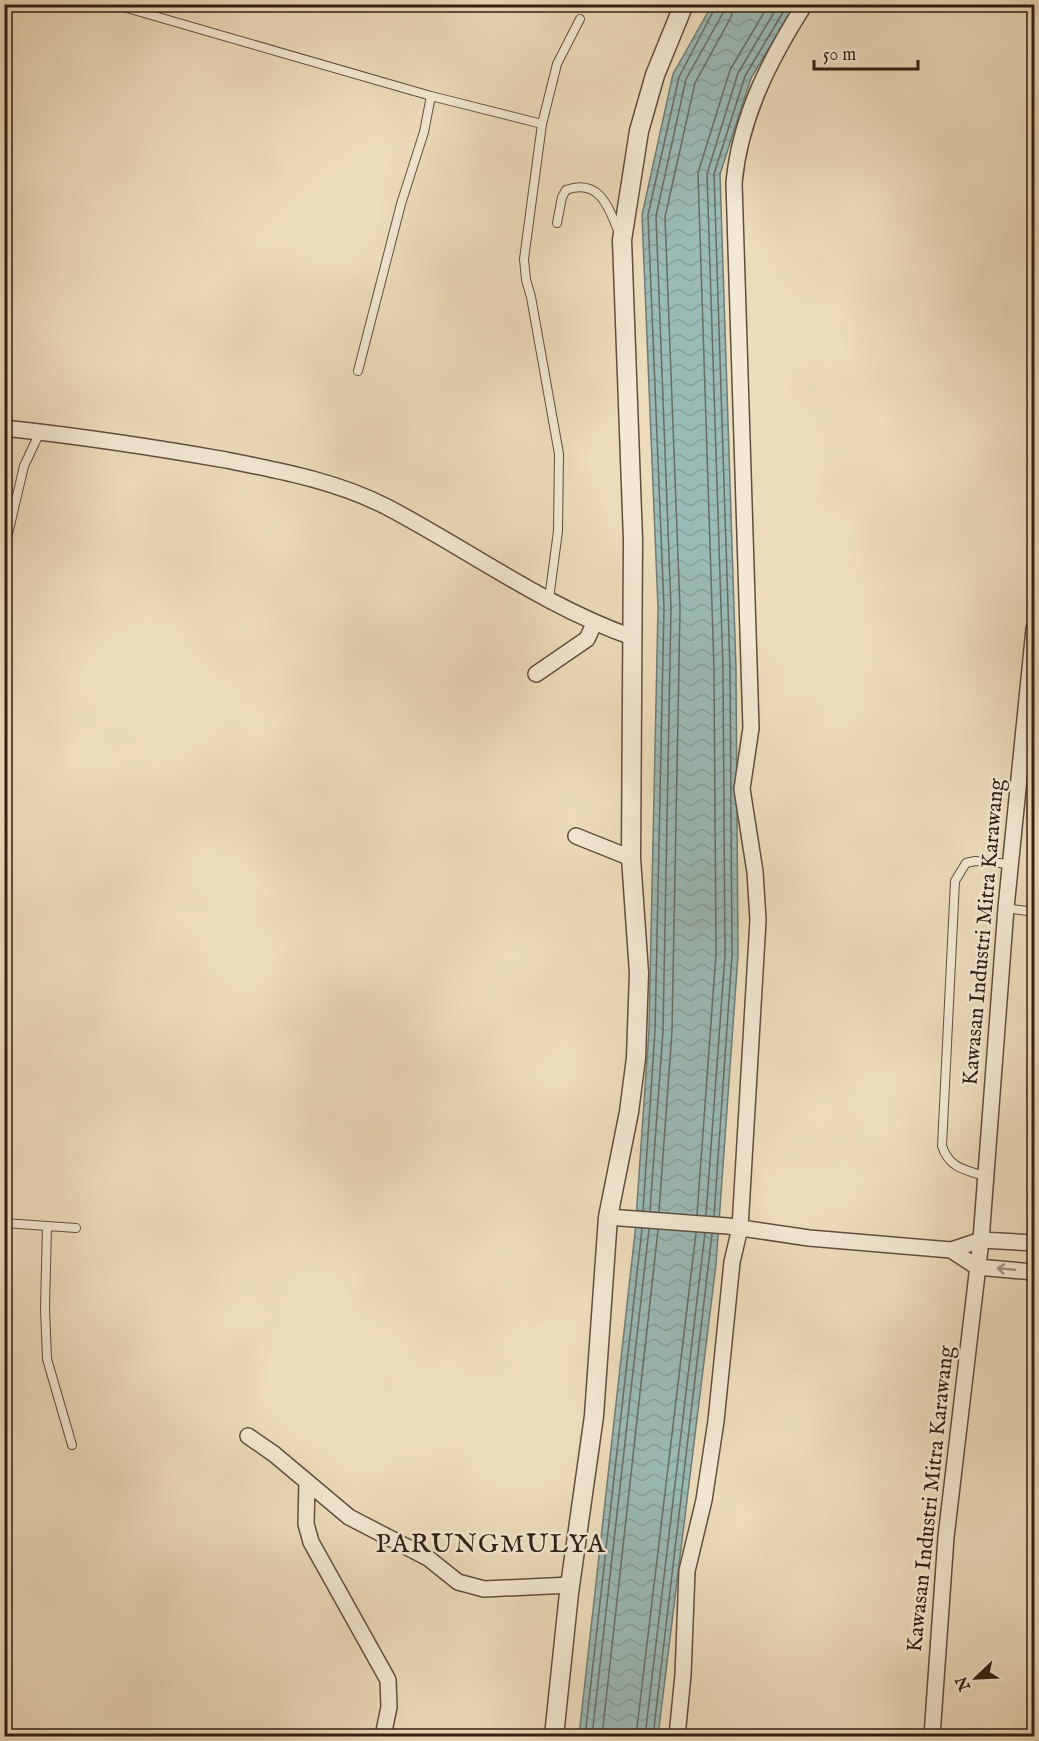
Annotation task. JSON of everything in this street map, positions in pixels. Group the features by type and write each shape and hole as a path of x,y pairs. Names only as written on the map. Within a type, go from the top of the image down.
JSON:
{"street":[{"path":"554,1737 571,1585 594,1416 608,1217 625,1140 636,1058 639,942 631,858 633,540 622,312 622,240 639,131 656,75 684,4"},
{"path":"676,1737 683,1675 687,1571 704,1500 732,1262 758,920 755,872 742,789 751,728 735,183 738,156 752,103 781,41 805,4"},
{"path":"4,428 176,451 287,472 340,487 387,507 594,624 632,637"},
{"path":"536,674 587,639 594,624"},
{"name":"Kawasan Industri Mitra Karawang","path":"932,1737 946,1537 981,1240 1006,908 1035,629"},
{"path":"576,836 631,858"},
{"path":"608,1217 734,1227 809,1238 951,1250 981,1240 1035,1243"},
{"path":"951,1250 977,1267 1035,1272"},
{"path":"248,1436 274,1454 349,1517 428,1558 458,1582 484,1589 571,1585"},
{"path":"307,1482 306,1524 311,1542 388,1680 389,1707 383,1737"}],"lane":[{"path":"113,4 431,96 542,124"},
{"path":"549,599 558,531 559,454 524,259 542,124 557,64 580,19"},
{"path":"358,371 401,204 424,132 431,96"},
{"path":"557,223 562,197 566,190 588,188 600,194 608,205 622,240"},
{"path":"4,551 24,466 40,432"},
{"path":"985,1176 959,1169 945,1155 942,1146 955,881 966,863 975,861 1012,864"},
{"path":"1006,908 1035,912"},
{"path":"4,1223 75,1228"},
{"path":"47,1226 45,1308 47,1359 72,1445"}],"water":[{"path":"712,5 795,5 751,78 720,174 736,669 738,955 716,1264 658,1736 579,1736 635,1233 649,1030 658,608 642,215 673,74"}],"building":[{"path":"1034,1012 1034,1096 1027,1095"}],"district":[{"name":"PARUNGMULYA","path":"491,1544"}]}
